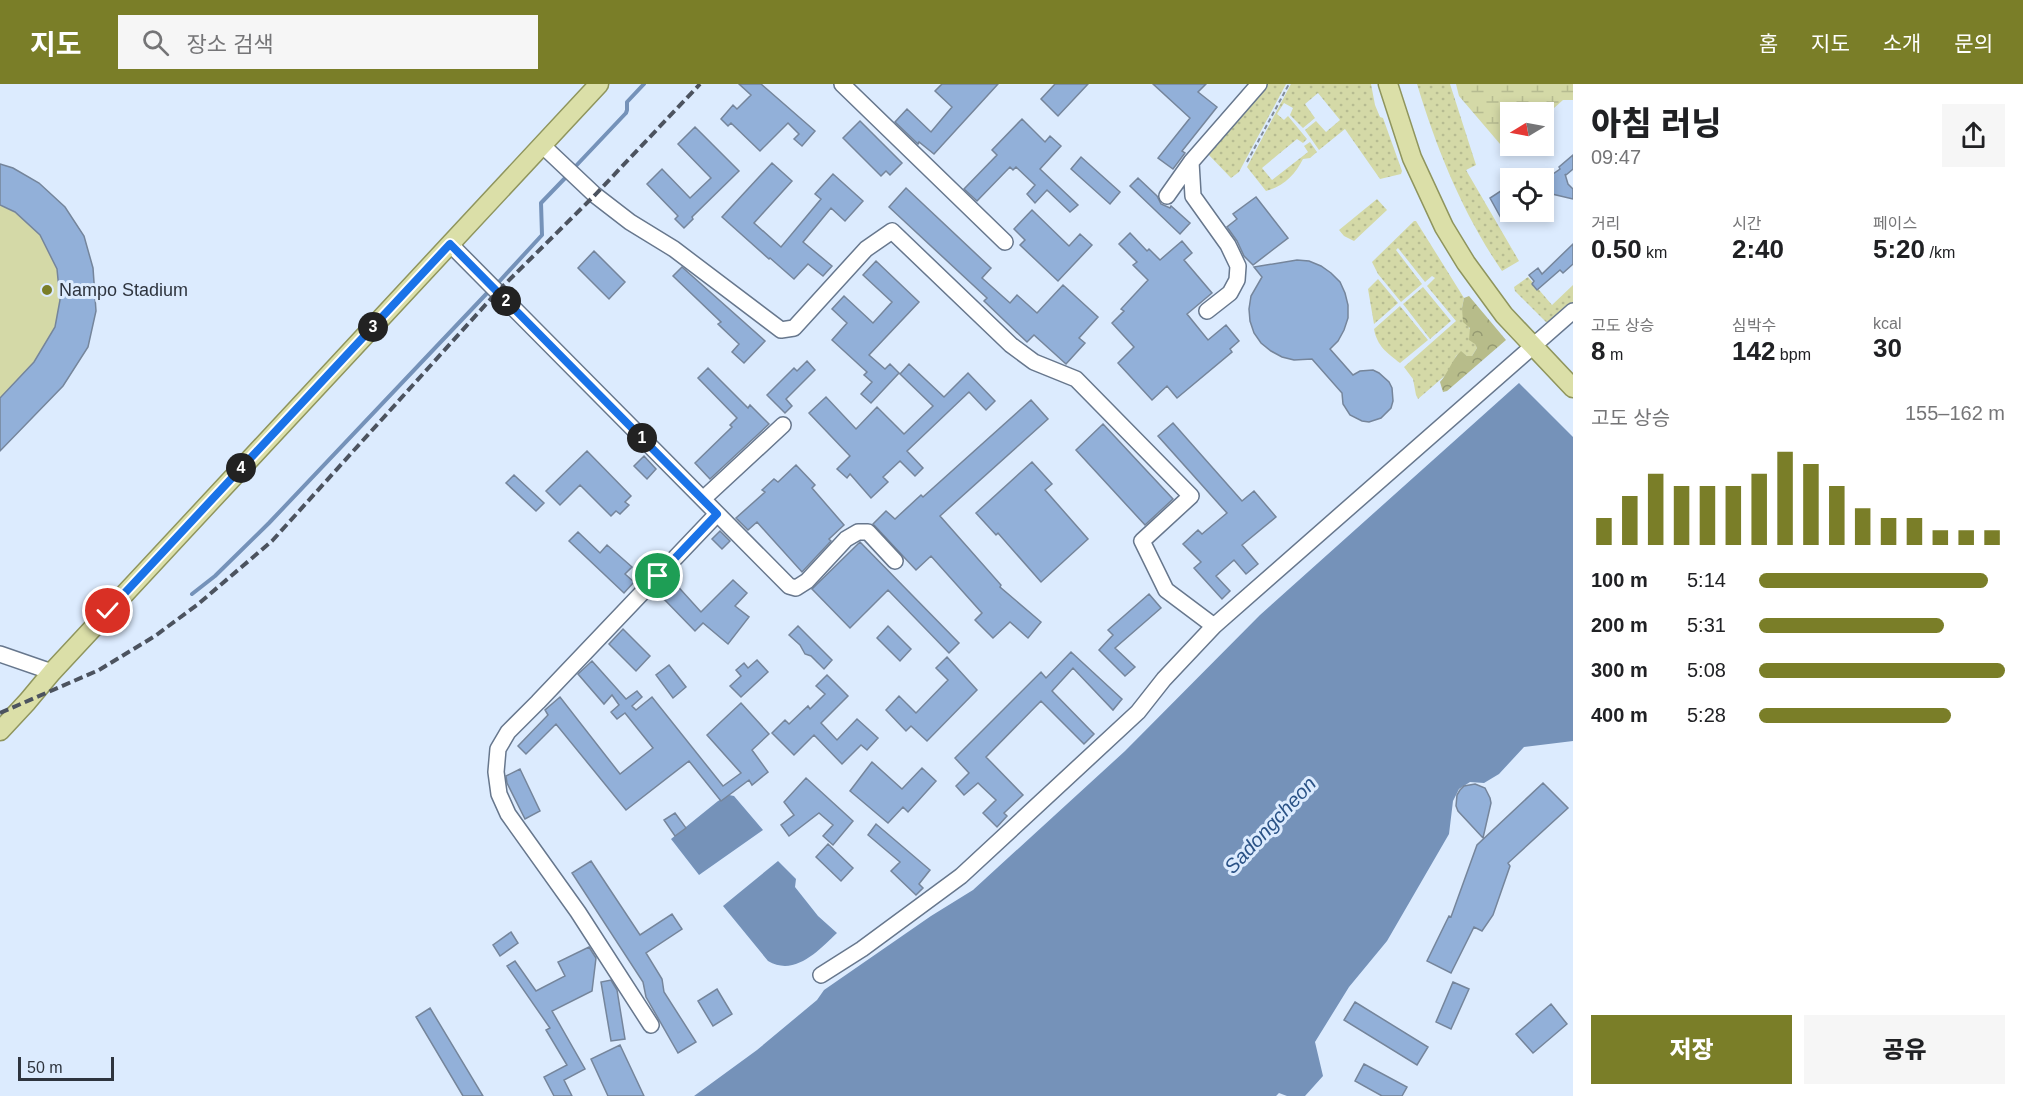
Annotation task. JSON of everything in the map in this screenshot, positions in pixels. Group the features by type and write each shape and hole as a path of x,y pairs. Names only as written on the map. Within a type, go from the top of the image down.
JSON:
{"main road":[{"path":"0,731 52,672 599,84"},
{"path":"1388,84 1412,158 1444,227 1466,263 1504,315 1573,388"}],"street":[{"path":"842,84 1005,242"},
{"path":"1167,196 1191,162 1259,84"},
{"path":"542,145 595,195 630,222 674,249 781,330 794,328 866,249 892,231 1011,345 1034,362 1076,379 1191,496 1142,541 1166,590 1214,626"},
{"path":"1191,162 1193,196 1228,245 1238,266 1238,280 1230,293 1208,311"},
{"path":"450,244 789,586 796,588 807,581 846,539 858,532 868,532 895,561"},
{"path":"821,975 961,876 1138,712 1164,679 1214,626 1573,311"},
{"path":"703,500 783,425"},
{"path":"651,1025 578,912 508,814 499,794 496,772 498,749 508,732 717,514"},
{"path":"0,654 52,672"}],"path":[{"path":"1246,162 1288,84"}],"green space":[{"path":"1267,84 1286,84 1239,172 1231,178 1207,153"},
{"path":"1291,84 1371,84 1375,105 1380,117 1383,118 1402,171 1401,174 1380,179 1345,129 1319,150 1305,130 1316,121 1326,132 1340,120 1318,93 1305,104 1315,118 1303,128 1290,115 1293,108 1284,103 1277,114 1284,120 1288,116 1307,139 1303,143 1297,139 1262,168 1272,180 1308,152 1304,146 1310,142 1317,152 1310,158 1303,159 1293,175 1284,183 1266,191 1247,167"},
{"path":"1417,84 1450,84 1476,165 1466,170 1519,261 1502,271 1475,227 1452,181"},
{"path":"1456,84 1573,84 1573,100 1563,100 1554,108 1554,102 1500,102 1500,144 1459,96"},
{"name":"Nampo Stadium","path":"0,164 13,168 39,183 65,207 84,236 93,268 96,311 88,347 63,386 0,451"},
{"path":"1377,199 1387,210 1354,241 1344,236 1339,230"},
{"path":"1414,221 1464,298 1462,308 1477,348 1472,356 1461,352 1456,356 1448,373 1418,399 1413,379 1404,367 1456,321 1427,286 1435,278 1432,276 1425,282 1398,248 1396,250 1422,284 1401,302 1378,274 1372,262"},
{"path":"1528,277 1552,305 1573,285 1573,303 1555,322 1546,322 1515,291 1514,287"},
{"path":"1378,279 1398,303 1374,324 1368,289"},
{"path":"1423,287 1451,321 1430,339 1403,304"},
{"path":"1469,296 1506,340 1443,392 1440,382 1458,354 1461,351 1467,356 1472,356 1477,348 1469,340 1470,328 1463,322 1464,298"},
{"path":"1400,306 1428,340 1400,363 1380,345 1374,329"}],"water":[{"name":"Sadongcheon","path":"1519,383 1573,437 1573,741 1524,747 1499,774 1484,783 1470,782 1459,789 1453,801 1449,834 1387,941 1349,987 1315,1042 1323,1076 1305,1096 1287,1096 1279,1093 1276,1096 694,1096 757,1050 817,1000 824,990 931,916 973,890 1125,751 1260,615"},
{"path":"729,795 734,796 763,830 699,875 671,839 718,801"},
{"path":"778,861 796,879 795,887 818,916 837,933 814,954 797,964 788,966 768,961 723,906"}],"building":[{"path":"739,84 761,84 815,131 802,146 794,139 799,134 788,123 760,151 731,123 728,126 721,119 733,105 737,109 751,95"},
{"path":"942,84 998,84 934,154 919,142 918,144 895,122 907,109 931,132 952,107 935,91"},
{"path":"1055,84 1088,84 1058,116 1041,99"},
{"path":"1153,84 1206,84 1198,92 1217,107 1182,151 1185,153 1173,169 1158,158 1190,118"},
{"path":"1022,119 1045,142 1050,136 1061,146 1040,169 1078,205 1070,212 1047,190 1035,203 1027,194 1035,185 1016,167 1013,170 1010,167 977,201 964,189 997,155 992,150"},
{"path":"860,121 902,163 890,175 886,171 881,176 843,138"},
{"path":"695,127 739,171 692,217 693,219 684,228 675,219 678,216 647,184 662,169 690,198 711,178 678,144"},
{"path":"1573,155 1573,169 1565,174 1568,184 1573,189 1573,199 1554,194 1554,173 1560,169 1559,167"},
{"path":"1081,157 1120,192 1110,204 1071,169"},
{"path":"772,163 792,181 754,223 781,247 821,199 815,194 833,174 863,201 845,221 831,208 803,242 832,266 823,276 808,264 794,279 722,217"},
{"path":"0,164 13,168 39,183 65,207 84,236 93,268 96,311 88,347 63,386 0,451 0,398 34,362 55,327 60,300 57,269 40,235 15,212 0,205"},
{"path":"1138,178 1157,196 1161,204 1170,208 1171,206 1190,223 1180,234 1130,186"},
{"path":"906,188 991,268 982,278 1010,303 1017,295 1037,313 1063,285 1098,317 1079,338 1085,343 1066,364 1034,335 1027,342 984,301 987,298 889,207"},
{"path":"1500,192 1500,216 1490,198"},
{"path":"1256,197 1288,238 1253,265 1244,256 1227,227 1237,219 1233,214"},
{"path":"1032,210 1069,246 1080,234 1092,245 1058,281 1020,245 1025,240 1014,229"},
{"path":"1130,233 1147,251 1149,249 1160,260 1182,241 1192,253 1184,260 1212,293 1187,314 1208,340 1226,325 1239,341 1230,349 1232,352 1177,398 1167,386 1152,400 1118,363 1134,347 1112,323 1124,311 1121,309 1148,280 1133,265 1137,262 1119,244"},
{"path":"1573,244 1573,264 1563,273 1560,270 1537,290 1529,275 1538,268 1542,274"},
{"path":"594,251 625,282 609,299 578,268"},
{"path":"1297,260 1309,261 1321,266 1340,282 1348,305 1348,318 1338,341 1330,349 1353,375 1360,371 1373,370 1389,382 1393,401 1391,408 1381,418 1369,422 1350,415 1343,404 1342,393 1312,359 1294,360 1282,357 1261,343 1254,333 1249,309 1251,296 1262,277 1254,267"},
{"path":"876,261 919,302 869,355 885,369 890,364 899,373 871,403 861,394 872,382 864,375 867,372 832,340 847,323 832,309 844,296 873,323 892,302 863,275"},
{"path":"682,267 765,341 744,363 732,352 739,344 718,324 721,322 673,276"},
{"path":"807,361 815,370 786,399 792,406 785,413 767,395 794,368 797,371"},
{"path":"909,364 944,397 968,373 995,401 986,410 969,392 907,451 923,468 915,476 900,461 883,477 888,482 871,498 850,474 847,478 837,469 850,456 809,413 826,397 856,429 877,407 904,434 933,406 900,374"},
{"path":"708,368 748,408 750,405 769,424 710,479 695,463 732,427 730,425 737,418 698,378"},
{"path":"1031,400 1048,419 940,516 1001,585 1000,587 1041,622 1028,638 1010,622 993,638 975,620 982,613 931,556 916,570 873,524 886,511 895,519 921,495 923,497"},
{"path":"1173,423 1242,501 1254,491 1276,517 1242,545 1258,564 1246,574 1234,560 1216,576 1230,591 1222,599 1194,568 1201,562 1183,544 1198,530 1202,534 1227,513 1158,436"},
{"path":"1103,424 1173,499 1145,525 1076,450"},
{"path":"587,451 631,496 625,502 629,505 620,514 616,511 611,516 580,485 560,505 546,491"},
{"path":"644,456 656,469 647,479 634,466"},
{"path":"1032,462 1052,484 1045,490 1088,539 1041,582 998,533 996,535 976,513"},
{"path":"796,465 815,485 812,488 844,525 829,539 831,541 802,572 757,522 748,530 736,518 765,492 762,490 774,479 778,482"},
{"path":"514,475 544,503 536,511 506,483"},
{"path":"720,531 730,541 722,549 712,539"},
{"path":"578,532 600,553 607,545 632,567 625,574 634,582 624,593 569,541"},
{"path":"860,542 959,643 949,653 888,590 850,628 812,589"},
{"path":"733,580 747,593 735,606 749,617 728,644 703,623 695,631 660,595 673,581 701,612"},
{"path":"1149,594 1161,608 1115,648 1135,667 1125,676 1099,650 1113,635 1108,630"},
{"path":"798,626 832,660 824,669 811,656 805,654 800,645 789,635"},
{"path":"888,626 911,649 900,661 877,638"},
{"path":"623,629 650,656 636,671 609,644"},
{"path":"1071,652 1122,699 1113,710 1073,668 1052,691 1094,734 1084,744 1041,701 986,757 1023,795 1004,813 1007,816 997,827 983,813 996,800 978,783 964,795 956,786 969,773 955,758 1041,672 1046,678"},
{"path":"947,657 977,690 927,741 911,726 906,731 886,710 899,696 916,713 948,680 936,668"},
{"path":"757,660 768,672 741,697 730,686 741,676 736,670 744,663 748,668"},
{"path":"592,661 626,699 637,691 642,697 632,706 636,710 652,697 723,786 741,773 707,735 741,703 769,734 752,750 768,772 752,785 749,780 721,801 689,761 626,810 556,724 526,754 518,746 548,715 545,710 560,697 620,774 653,748 625,713 617,719 611,712 619,705 612,695 604,704 578,674"},
{"path":"669,665 686,687 673,698 656,675"},
{"path":"827,675 848,696 821,723 837,740 857,719 878,738 867,750 861,745 842,764 814,735 794,755 772,733 785,720 789,724 808,706 810,709 825,694 816,686"},
{"path":"872,762 902,789 922,768 936,781 908,812 903,807 888,823 850,791"},
{"path":"520,769 540,811 525,819 507,783 506,776"},
{"path":"806,778 853,821 833,845 823,836 833,825 819,813 789,836 781,825 794,815 784,802"},
{"path":"1543,783 1568,808 1508,863 1510,866 1493,915 1482,931 1474,927 1451,973 1427,961 1449,916 1451,917 1477,845"},
{"path":"1475,784 1485,788 1491,803 1483,838 1456,806 1460,790 1464,786"},
{"path":"675,813 686,828 675,836 664,820"},
{"path":"876,824 930,870 919,884 923,888 916,895 891,871 900,862 868,835"},
{"path":"828,844 853,868 841,881 816,857"},
{"path":"591,861 640,935 672,914 682,929 646,953 662,979 664,992 696,1042 678,1053 646,997 643,982 572,873"},
{"path":"511,932 518,943 500,956 493,945"},
{"path":"589,947 596,958 592,991 552,1011 585,1069 564,1080 572,1096 554,1096 544,1077 567,1065 546,1030 550,1028 507,966 515,961 536,991 565,976 558,962"},
{"path":"611,980 617,990 625,1039 611,1041 601,982"},
{"path":"1453,982 1469,989 1451,1029 1436,1022"},
{"path":"717,989 732,1014 713,1026 698,1001"},
{"path":"1355,1002 1428,1047 1417,1065 1344,1020"},
{"path":"1551,1004 1567,1024 1533,1053 1516,1034"},
{"path":"430,1008 483,1096 463,1096 416,1017"},
{"path":"620,1045 644,1096 608,1096 591,1059"},
{"path":"1364,1064 1407,1087 1402,1096 1382,1096 1355,1081"}],"waterway":[{"path":"573,169 626,113 627,102 644,84"},
{"path":"496,285 542,235 541,203 568,175"},
{"path":"192,594 215,576 269,523 490,290"}],"railway":[{"path":"0,713 99,670 155,636 197,605 272,541 497,292 595,195 700,84"}],"place":[{"name":"Nampo Stadium","path":"47,290"}],"route":[{"path":"108,611 450,244 717,514 658,576"}]}
